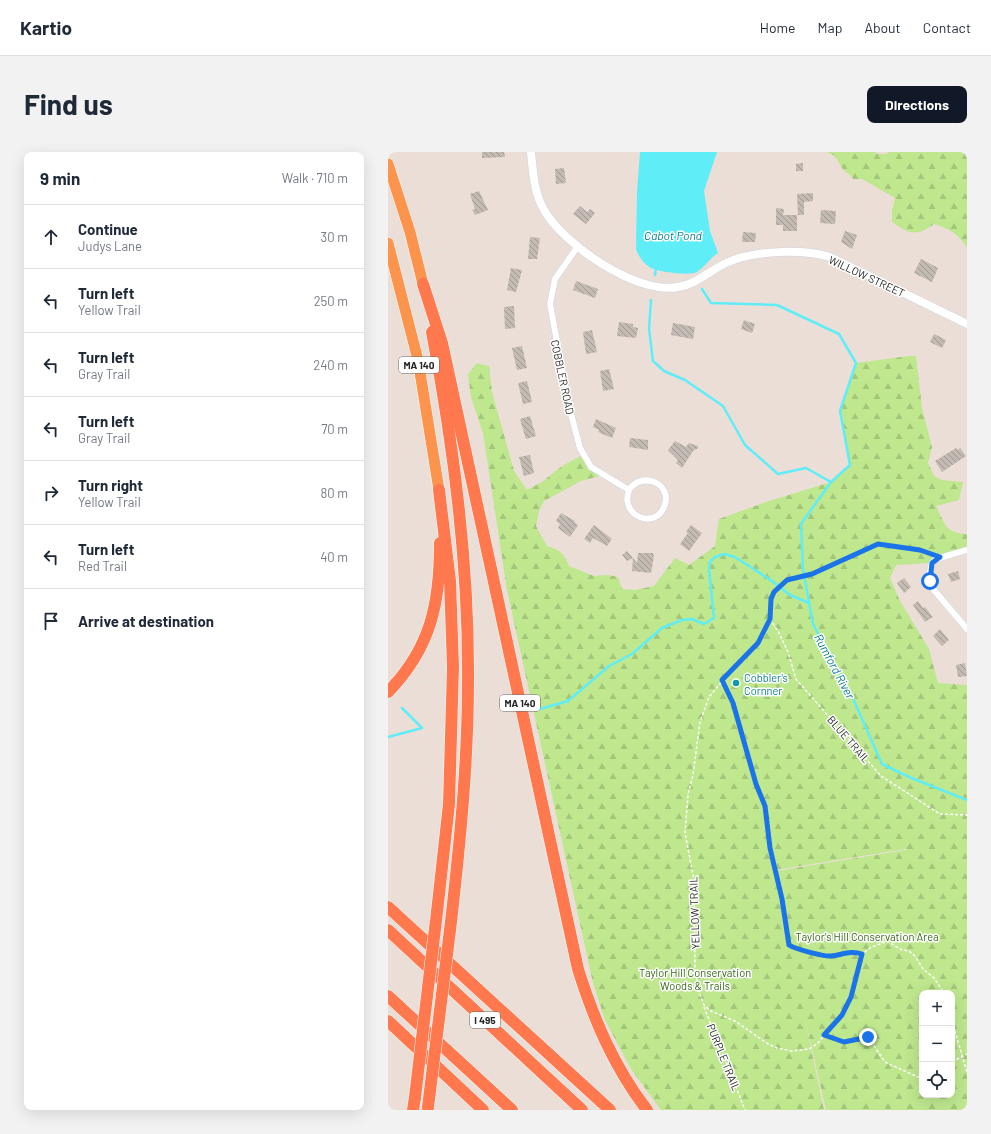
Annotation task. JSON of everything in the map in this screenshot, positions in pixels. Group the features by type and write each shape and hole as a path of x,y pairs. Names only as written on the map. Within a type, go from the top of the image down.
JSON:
{"highway":[{"name":"MA 140","path":"388,164 410,232 423,284 442,342 578,969 595,1020 604,1041 628,1084 647,1110"},
{"name":"MA 140","path":"388,243 418,360 439,490 450,581 453,667 449,804 438,912 413,1110"},
{"path":"423,284 446,409 454,469 463,553 467,620 467,742 460,836 451,922 427,1108"},
{"path":"388,692 402,678 418,654 431,625 436,601 440,553 439,490"},
{"path":"388,907 610,1110"},
{"name":"I 495","path":"388,930 582,1110"},
{"path":"388,996 512,1110"},
{"path":"388,1022 483,1110"}],"street":[{"name":"WILLOW STREET","path":"531,152 534,178 544,209 560,230 578,246 621,275 645,284 668,288 693,284 726,263 737,259 794,252 819,254 853,268 967,324"},
{"name":"COBBLER ROAD","path":"578,246 555,279 550,304 551,317 580,448 591,467 629,490"},
{"path":"641,480 656,482 662,487 665,494 666,502 663,509 658,515 650,518 642,518 635,515 628,505 627,498 629,490 634,484 641,480"},
{"path":"967,550 940,557 932,563 930,581 934,590 967,628"}],"path":[{"name":"YELLOW TRAIL","path":"704,1005 698,989 695,965 694,880 685,833 688,794 693,775 700,722 709,697 722,680 758,643 770,619 771,599 782,583 794,578 812,574 878,544 920,550 940,557"},
{"name":"BLUE TRAIL","path":"770,619 788,652 796,679 881,776 940,814 967,816"},
{"path":"722,680 733,703 756,784 765,806 770,848 782,899 789,945 796,949 830,956 855,952 862,954"},
{"path":"704,1005 711,1011 735,1021 768,1044 777,1048 792,1051 809,1049 817,1044 842,1015 851,997 862,954 870,948 887,941 902,950 909,951 923,969 934,978 942,990"},
{"name":"PURPLE TRAIL","path":"704,1005 744,1110"},
{"path":"953,1026 967,1072"},
{"path":"824,1035 844,1042 868,1037 885,1062 919,1078"},
{"path":"955,1060 967,1054"}],"green space":[{"path":"827,152 875,152 878,154 886,154 889,152 967,152 967,248 957,235 934,224 922,231 913,232 903,229 892,222 892,211 895,198 862,179 853,179 843,170 835,157"},
{"path":"916,356 922,408 932,447 928,463 934,476 942,480 963,482 959,500 936,506 944,523 950,529 954,532 967,534 967,552 932,563 896,565 890,578 900,601 929,649 938,683 967,685 967,1110 826,1110 802,1006 824,1110 661,1110 631,1069 605,1020 593,983 507,590 483,433 471,397 468,374 477,363 489,366 492,392 514,471 527,490 542,482 562,466 583,455 603,475 581,481 544,501 539,511 536,526 547,546 561,553 569,566 594,576 608,575 618,577 622,589 635,590 654,586 675,558 689,565 715,546 719,519 766,502 831,482 850,465 840,411 856,363","holes":["906,849 906,850 775,870"]}],"water":[{"name":"Cabot Pond","path":"640,152 717,152 704,191 710,231 718,253 697,272 681,274 651,268 638,254 636,249 637,192"}],"building":[{"path":"482,152 504,152 505,157 482,158"},
{"path":"803,163 803,171 796,171 796,164"},
{"path":"564,168 566,183 556,184 555,169"},
{"path":"479,191 488,210 475,215 472,210 475,209 470,194"},
{"path":"813,193 813,201 804,202 804,215 798,215 797,194"},
{"path":"580,206 587,212 590,209 595,213 586,224 573,214"},
{"path":"776,208 784,209 783,215 797,215 797,231 783,231 783,225 776,225"},
{"path":"821,210 836,211 835,224 820,223"},
{"path":"845,231 857,235 852,249 841,242"},
{"path":"743,232 756,233 755,242 742,242"},
{"path":"530,237 540,238 537,259 528,259"},
{"path":"921,259 938,268 932,282 914,273"},
{"path":"511,268 522,270 516,292 507,290"},
{"path":"576,281 598,289 595,298 573,290"},
{"path":"514,306 515,328 505,329 504,307"},
{"path":"744,320 755,324 752,333 741,329"},
{"path":"619,322 633,324 633,327 638,328 636,338 617,336"},
{"path":"673,323 695,327 693,339 671,335"},
{"path":"592,330 597,352 586,354 583,332"},
{"path":"934,334 946,340 942,348 930,342"},
{"path":"522,346 527,368 517,370 512,348"},
{"path":"609,369 614,389 603,391 600,371"},
{"path":"527,381 532,402 523,404 518,383"},
{"path":"530,416 536,436 526,439 520,419"},
{"path":"596,419 616,428 612,438 598,432 599,430 593,427"},
{"path":"630,438 648,440 648,450 629,447"},
{"path":"675,441 686,447 689,443 698,446 682,468 676,463 678,460 668,450"},
{"path":"956,448 958,450 960,448 966,456 942,472 935,461"},
{"path":"530,455 534,473 524,476 519,457"},
{"path":"561,513 575,521 574,522 578,525 570,537 558,528 560,524 556,521"},
{"path":"594,525 612,539 607,546 593,538 590,543 584,539"},
{"path":"691,525 702,533 689,551 680,544 688,533 686,532"},
{"path":"627,551 633,558 627,561 622,555"},
{"path":"638,553 653,553 654,556 651,573 632,571 633,558 637,563"},
{"path":"958,571 960,579 951,582 948,574"},
{"path":"904,578 911,587 904,593 897,583"},
{"path":"918,601 933,617 925,622 913,605"},
{"path":"940,629 949,640 942,646 933,636"},
{"path":"965,663 967,676 958,677 956,665"}],"waterway":[{"name":"Rumford River","path":"655,275 656,267"},
{"name":"Rumford River","path":"702,289 711,303 777,305 839,334 856,363 840,411 850,465 831,482 801,524 803,569 813,624 854,701 882,764 909,777 967,800"},
{"name":"Rumford River","path":"651,300 649,329 653,361 664,371 685,380 723,406 745,445 778,474 806,468 831,482"},
{"path":"540,709 568,701 609,666 632,654 662,628 682,620 692,619 704,624 714,618 709,569 710,562 715,557 724,554 735,557 772,581 790,595 809,603"},
{"path":"388,737 422,728 402,708"}],"place":[{"name":"Cobbler's Cornner","path":"736,683"}],"route":[{"path":"868,1037 844,1042 824,1035 842,1015 851,997 862,954 846,952 830,956 796,949 789,945 785,929 782,899 770,848 765,806 756,784 733,703 722,680 758,643 770,619 771,599 774,592 787,580 812,574 878,544 920,550 940,557 932,563 929,575 930,581"}],"park label":[{"name":"Taylor's Hill Conservation Area","path":"867,936"},
{"name":"Taylor Hill Conservation Woods & Trails","path":"695,978"}]}
